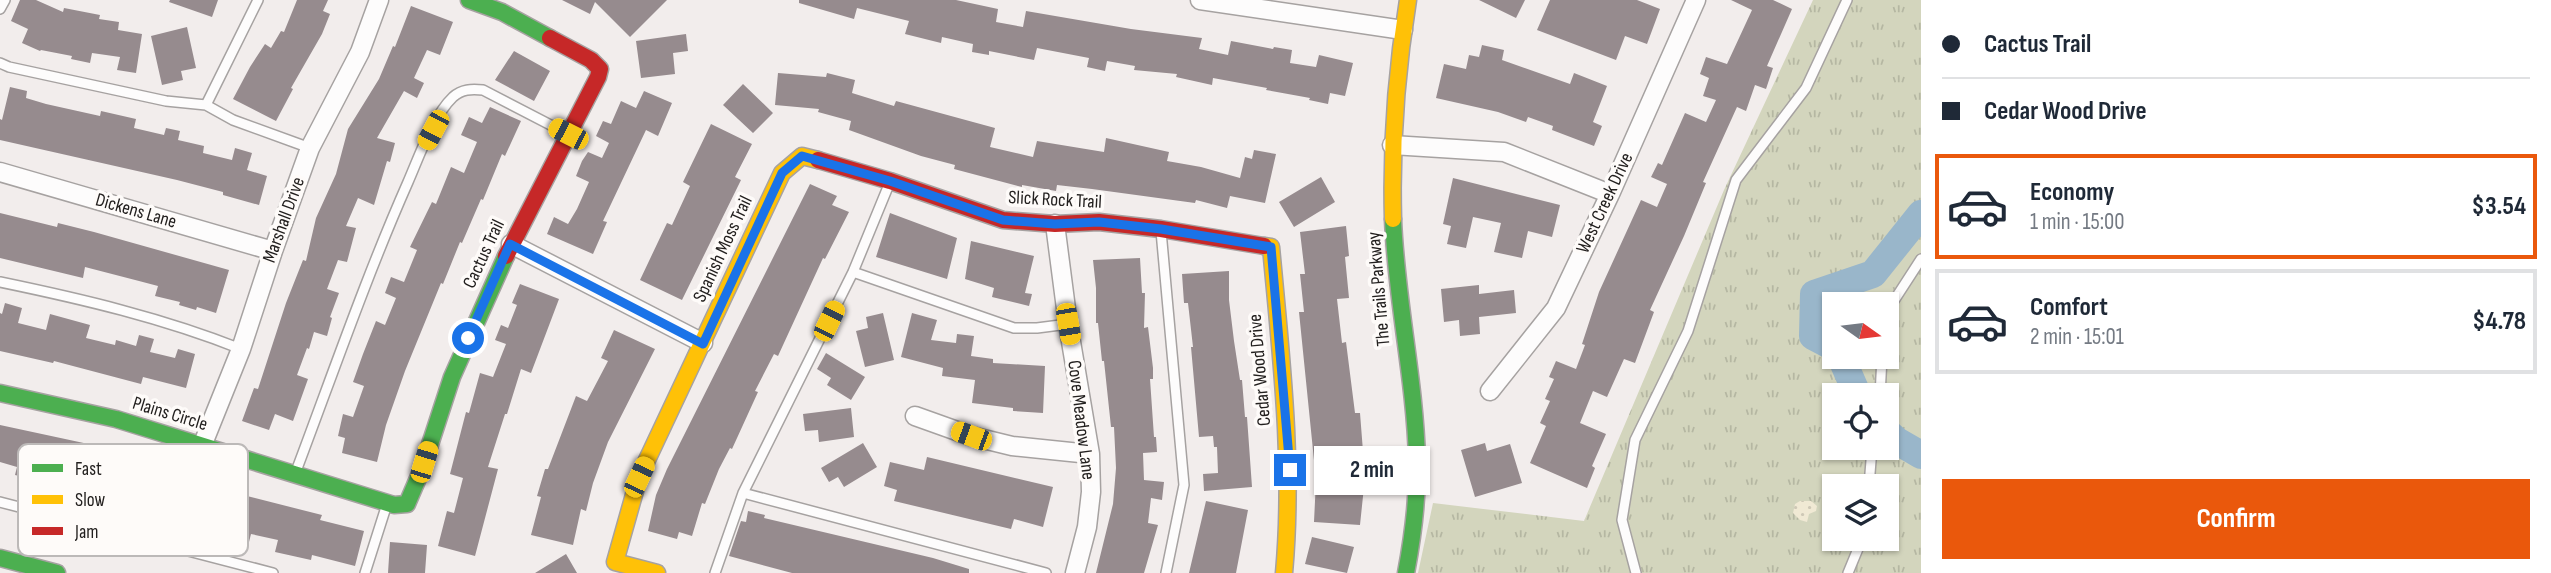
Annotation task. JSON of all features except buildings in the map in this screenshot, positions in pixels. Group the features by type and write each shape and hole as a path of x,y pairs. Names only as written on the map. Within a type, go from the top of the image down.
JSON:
{"street":[{"name":"Marshall Drive","path":"203,444 241,349 310,148 360,52 379,0"},
{"name":"Cactus Trail","path":"407,504 416,487 458,361 510,244 600,69 591,60 502,12 469,0"},
{"path":"1200,0 1263,4 1403,30"},
{"name":"The Trails Parkway","path":"1406,573 1416,500 1417,460 1395,255 1392,145 1408,0"},
{"name":"West Creek Drive","path":"1490,391 1556,309 1611,194 1696,0"},
{"path":"1392,145 1504,152 1611,194"},
{"name":"Slick Rock Trail","path":"802,156 890,181 1003,220 1055,224 1099,222 1271,247"},
{"name":"Spanish Moss Trail","path":"625,567 639,477 782,173 802,156"},
{"name":"Dickens Lane","path":"0,172 273,251"},
{"name":"Cove Meadow Lane","path":"1055,224 1068,324 1090,454 1087,527 1075,573"},
{"path":"510,244 703,344"},
{"name":"Cedar Wood Drive","path":"1271,247 1290,470 1289,528 1283,573"},
{"name":"Plains Circle","path":"0,393 116,419 196,444"},
{"path":"915,415 971,436 1012,446 1090,454"},
{"name":"Plains Circle","path":"248,460 388,503 407,504"},
{"path":"0,558 57,573"},
{"path":"625,567 657,573"}],"lane":[{"path":"0,9 5,0"},
{"path":"206,106 258,0"},
{"path":"1636,573 1622,520 1635,440 1688,331 1736,180 1806,88 1847,0"},
{"path":"0,63 166,102 206,106 233,120 310,148"},
{"path":"295,474 388,226 422,149 453,97 471,89 483,90 568,134"},
{"path":"715,573 743,493 853,272 890,181"},
{"path":"1161,229 1184,485 1166,573"},
{"path":"1899,293 1921,259"},
{"path":"853,272 1014,328 1068,324"},
{"path":"0,282 146,316 199,332 241,349"},
{"path":"743,493 1046,573"},
{"path":"0,502 18,507"},
{"path":"365,573 388,503"},
{"path":"1848,573 1858,551"},
{"path":"208,556 273,573"}],"green space":[{"path":"1813,0 1921,0 1921,573 1418,573 1433,503 1584,521 1724,190"}],"sand":[{"path":"1811,501 1817,506 1816,511 1809,514 1807,522 1800,520 1793,513 1795,504"}],"waterway":[{"path":"1822,341 1813,336 1814,294 1873,274 1921,214"},
{"path":"1846,369 1852,383"},
{"path":"1899,442 1921,455"}],"traffic: fast":[{"path":"469,0 502,12 550,38"},
{"path":"1393,219 1416,430 1417,488 1406,573"},
{"path":"248,460 394,505 407,504 422,469 452,377 506,256"},
{"path":"0,393 116,419 197,444"},
{"path":"0,558 57,573"}],"traffic: slow":[{"path":"1393,219 1395,109 1408,0"},
{"path":"657,573 615,562 639,477 782,173 802,156 818,160"},
{"path":"1264,246 1271,247 1285,410 1288,491 1284,573"}],"traffic: jam":[{"path":"506,256 600,69 591,60 550,38"},
{"path":"818,160 890,181 1003,220 1055,224 1099,222 1264,246"}],"route":[{"path":"468,338 510,244 703,344 782,173 802,156 890,181 1003,220 1055,224 1099,222 1271,247 1290,470"}]}
